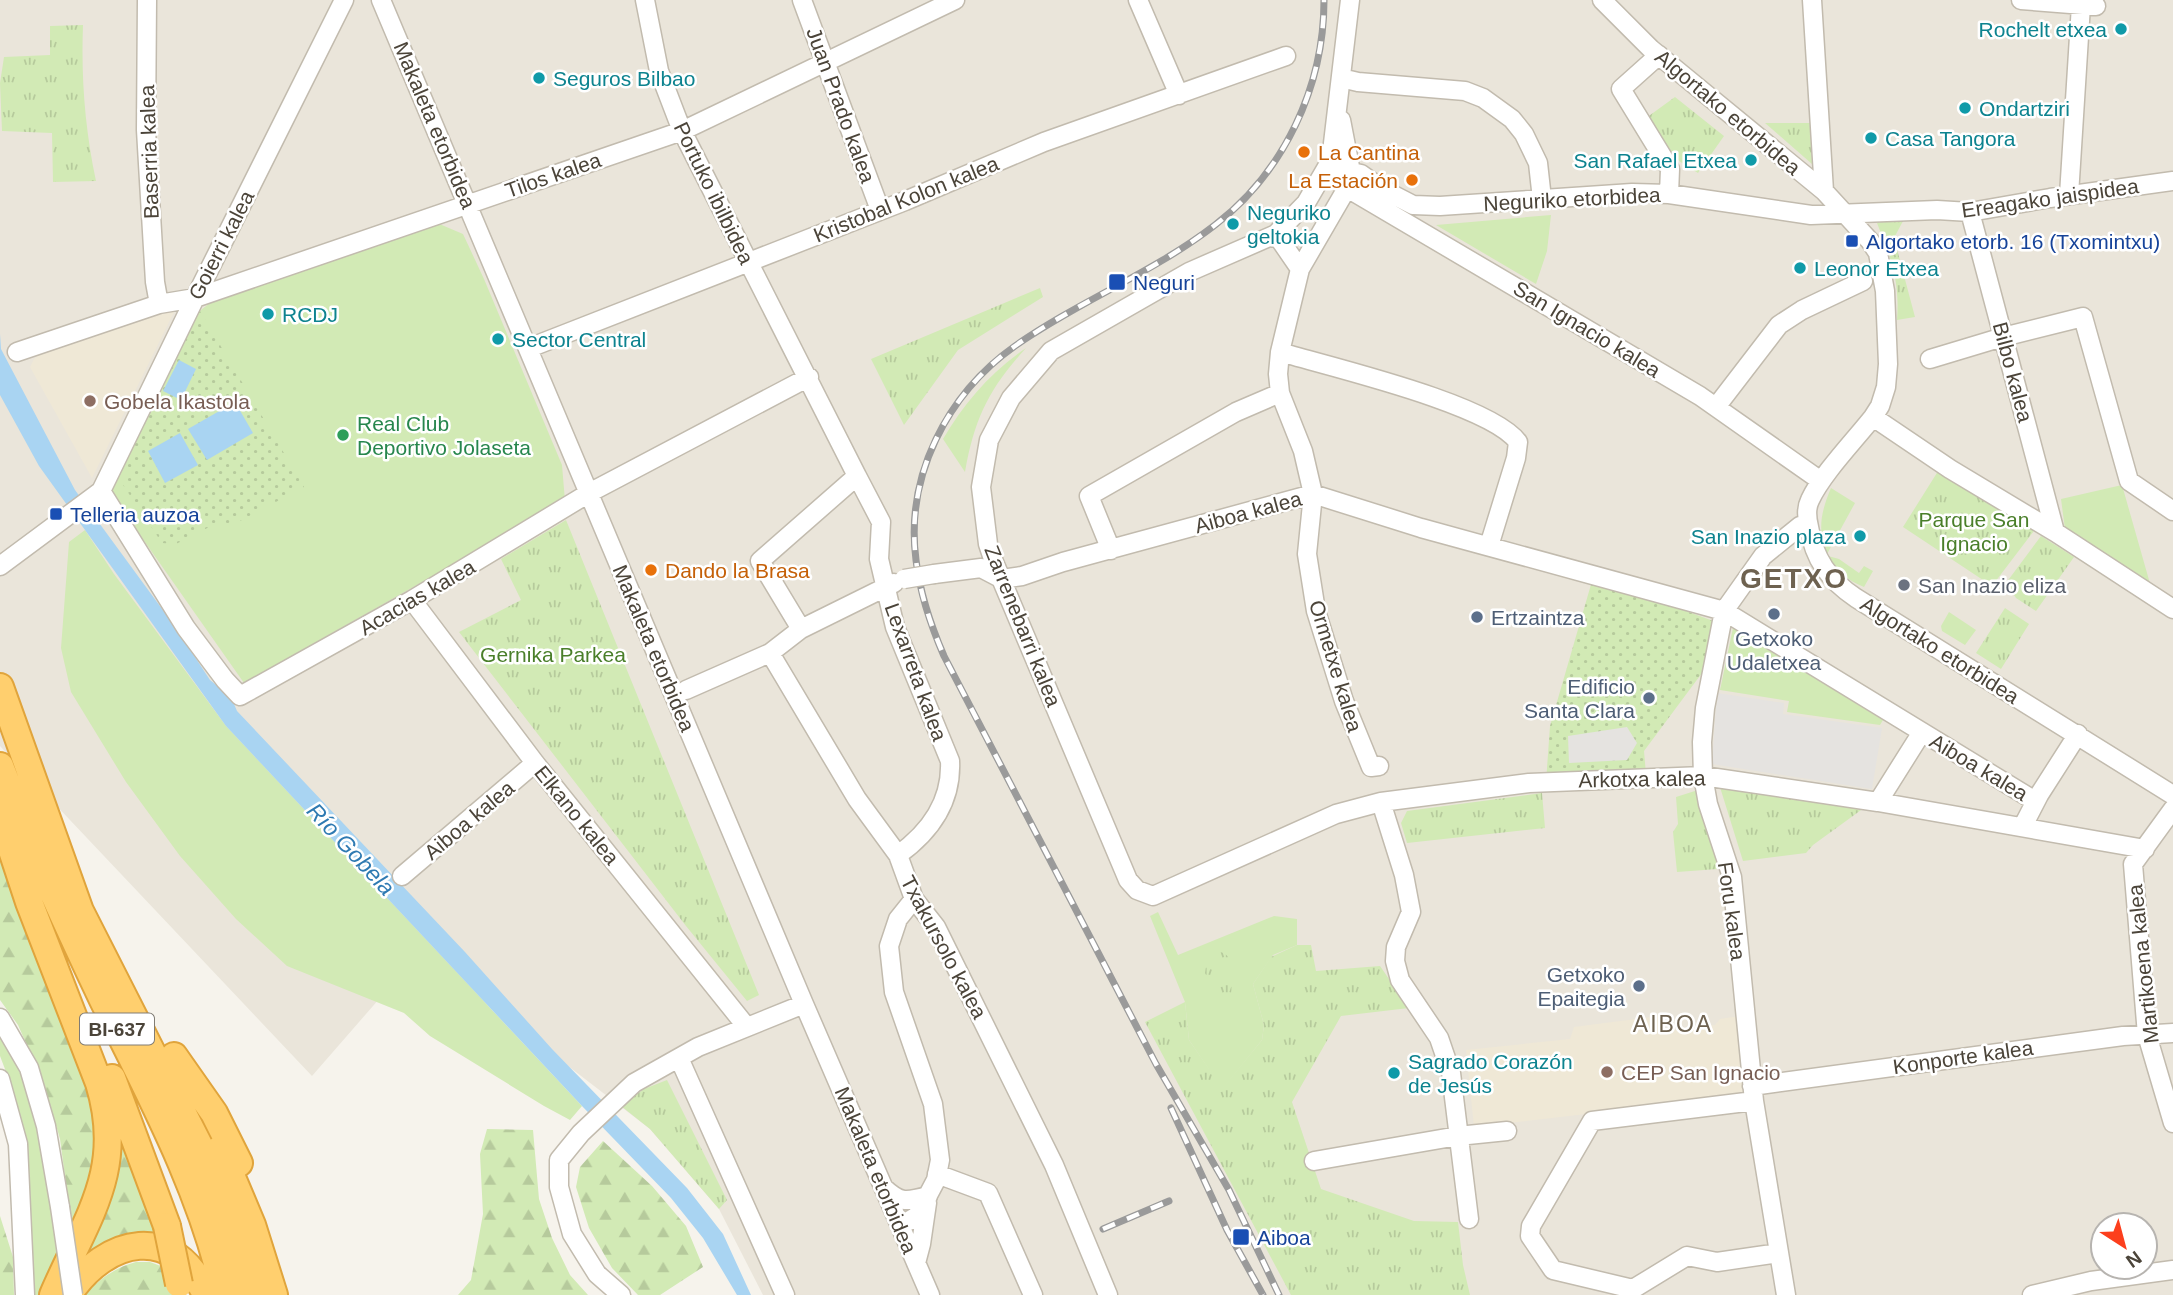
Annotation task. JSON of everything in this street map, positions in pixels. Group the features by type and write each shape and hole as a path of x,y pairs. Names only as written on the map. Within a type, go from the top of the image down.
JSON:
{"highway":[{"name":"BI-637","path":"0,687 80,911 204,1153 233,1227 250,1295"},
{"name":"BI-637","path":"0,766 51,891 166,1127 210,1238 225,1295"},
{"path":"0,797 167,1226 180,1289"},
{"path":"0,814 29,902 99,1083 109,1133 105,1171 93,1210 53,1295"},
{"path":"52,828 174,1056 236,1185 274,1295"},
{"path":"174,1056 214,1113 230,1143 291,1295"},
{"path":"68,1295 94,1263 105,1255 134,1246 159,1248 171,1254 193,1273 206,1295"}],"street":[{"name":"Baserria kalea","path":"147,0 146,130 155,282 159,304"},
{"name":"Goierri kalea","path":"98,493 344,0"},
{"name":"Makaleta etorbidea","path":"381,0 804,1004 930,1295"},
{"name":"Portuko ibilbidea","path":"645,0 659,71 682,131 857,476"},
{"name":"Juan Prado kalea","path":"802,0 880,210"},
{"name":"Tilos kalea","path":"17,352 159,304 195,298 682,131 955,0"},
{"path":"1138,0 1179,95"},
{"path":"1338,107 1349,180 1312,251 1295,261 1276,234 1306,203 1331,160 1350,0"},
{"name":"Algortako etorbidea","path":"1602,0 1659,55 1824,191 1878,253 1888,364 1886,387 1873,417 1821,481 1808,506 1812,544 1821,565 1834,581 1849,593 2173,795"},
{"path":"1812,0 1824,191"},
{"path":"2021,0 2088,5 2069,195"},
{"path":"1659,55 1621,89 1670,169 1669,194"},
{"name":"Kristobal Kolon kalea","path":"528,348 748,264 1044,142 1286,56"},
{"path":"1341,78 1358,82 1465,91 1483,98 1512,119 1524,134 1538,163 1542,199"},
{"name":"Neguriko etorbidea","path":"1328,167 1349,180 1361,174 1382,189 1413,205 1440,206 1632,193 1669,194 1811,215 1843,213"},
{"name":"San Ignacio kalea","path":"1349,180 1716,407 1821,481"},
{"name":"Ereagako jaispidea","path":"1843,213 1937,210 1970,212 2173,181"},
{"name":"Bilbo kalea","path":"1970,212 2055,532"},
{"name":"Zarrenebarri kalea","path":"1153,896 1137,890 1128,880 988,544 981,487 989,440 1010,398 1051,351 1189,272 1276,234"},
{"name":"Ormetxe kalea","path":"1295,261 1278,374 1280,393 1303,451 1313,494 1307,554 1316,611 1344,702 1363,750 1371,767 1379,766"},
{"path":"1716,407 1779,325 1802,310 1863,281"},
{"path":"1930,359 2083,317 2129,481 2173,511"},
{"path":"1280,352 1435,397 1467,410 1513,435 1518,442 1516,458 1489,546"},
{"name":"Acacias kalea","path":"98,493 186,628 225,680 240,695 412,600 589,494 809,377"},
{"path":"1111,550 1089,496 1236,412 1280,393"},
{"path":"1873,417 1958,474 2055,532 2173,609"},
{"path":"801,629 760,561 857,476"},
{"name":"Lexarreta kalea","path":"857,476 881,522 879,559 895,627 950,761 951,780 934,821 911,846 898,855"},
{"path":"0,566 98,493"},
{"name":"Aiboa kalea","path":"686,690 770,653 801,629 904,579 981,568 1002,579 1022,576 1063,562 1313,494 1724,611 2035,802"},
{"name":"Foru kalea","path":"1786,1295 1753,1094 1732,877 1708,804 1703,776 1702,742 1705,708 1724,611 1763,556 1800,526 1808,524"},
{"name":"Elkano kalea","path":"412,600 535,763 746,1026"},
{"name":"Txakursolo kalea","path":"770,653 857,799 898,855 914,899 936,927 1054,1165 1108,1295"},
{"name":"Aiboa kalea","path":"1878,802 1922,732"},
{"path":"2023,826 2078,734"},
{"name":"Aiboa kalea","path":"402,876 535,763"},
{"name":"Arkotxa kalea","path":"1153,896 1336,814 1381,802 1529,783 1703,776 1878,802 2145,849"},
{"path":"1381,802 1404,875 1411,912 1396,947 1395,961 1399,980 1439,1038 1451,1073 1469,1219"},
{"name":"Martikoena kalea","path":"2173,810 2133,864 2147,1035 2173,1123"},
{"path":"900,1226 917,1216 928,1196 940,1160 933,1104 894,992 889,946 898,919 914,899"},
{"path":"621,1295 597,1274 572,1234 559,1187 559,1160 581,1133 634,1083 746,1026 804,1004"},
{"path":"0,1018 29,1068 46,1126 74,1295"},
{"name":"Konporte kalea","path":"1779,1253 1717,1262 1687,1256 1633,1289 1553,1270 1530,1236 1531,1226 1592,1121 2123,1036 2173,1033"},
{"path":"679,1058 785,1295"},
{"path":"0,1079 18,1143 25,1295"},
{"path":"1314,1161 1458,1136 1507,1131"},
{"path":"937,1174 988,1193 1033,1295"},
{"path":"884,1188 897,1199 912,1200 928,1196"},
{"path":"916,1263 928,1196"},
{"path":"2032,1295 2091,1281 2173,1270"}],"shaded area":[{"path":"0,0 2173,0 2173,1295 763,1295 719,1209 650,1129 420,952 312,1076 0,746"},
{"name":"Gobela Ikastola","path":"175,310 92,478 30,367 40,354"},
{"path":"1717,693 1784,703 1783,714 1882,728 1872,789 1712,764"},
{"path":"1627,727 1637,743 1627,760 1569,763 1568,736"},
{"name":"CEP San Ignacio","path":"1659,1016 1662,1031 1715,1025 1720,1019 1739,1016 1748,1095 1474,1127 1466,1050 1570,1039 1574,1027"}],"green space":[{"path":"83,25 85,103 96,181 53,182 52,133 2,131 0,83 4,57 50,55 50,26"},
{"path":"1675,97 1724,136 1698,173 1679,161 1646,118"},
{"path":"1765,123 1810,123 1812,164"},
{"path":"1551,215 1547,251 1536,284 1436,225"},
{"path":"1887,220 1903,221 1894,238 1915,317 1897,320 1897,293 1893,270 1877,223"},
{"name":"Real Club Deportivo Jolaseta","path":"437,223 463,234 484,279 562,465 565,501 244,683 109,491 197,313 210,303"},
{"path":"1040,288 1043,297 958,350 904,425 871,359"},
{"path":"200,311 304,487 225,529 219,522 176,544 162,543 123,485 126,473 122,466"},
{"path":"1026,348 1002,377 985,405 965,472 943,439 979,389"},
{"name":"Parque San Ignacio","path":"1940,468 2036,528 1992,586 1903,527"},
{"path":"2122,485 2151,587 2065,529 2061,499"},
{"path":"1831,488 1855,503 1827,554 1822,537 1822,521"},
{"name":"Gernika Parkea","path":"566,520 759,995 747,1001 459,632 521,600 501,559"},
{"path":"85,530 114,574 226,726 582,1106 570,1120 430,1036 404,1013 287,966 236,919 180,856 126,782 71,692 61,648 69,542"},
{"path":"2041,536 2074,557 2036,611 2016,598 2006,583"},
{"path":"1828,556 1839,559 1859,573 1864,566 1873,571 1864,587 1843,575"},
{"path":"1592,581 1645,596 1716,622 1702,673 1644,751 1646,774 1546,782 1550,726"},
{"path":"2005,608 2029,624 2001,669 1976,653"},
{"path":"1949,612 1976,630 1965,645 1942,631 1941,626"},
{"path":"1733,628 1883,720 1880,725 1787,712 1789,701 1720,690"},
{"path":"1719,784 1868,805 1806,853 1743,861"},
{"path":"1698,790 1718,869 1677,872 1673,832 1678,824 1676,797"},
{"path":"1542,793 1545,828 1407,843 1401,823 1407,811"},
{"path":"0,851 90,1086 101,1159 73,1237 60,1139 44,1084 18,1025 0,1000"},
{"path":"1158,912 1178,955 1274,916 1297,919 1297,945 1273,955 1253,984 1264,1025 1262,1040 1225,1086 1214,1077 1189,1040 1185,1002 1150,916"},
{"path":"1297,945 1311,945 1316,971 1380,966 1409,1008 1341,1016 1292,1102 1321,1189 1414,1221 1458,1222 1470,1295 1291,1295 1145,1022 1185,1002 1189,1040 1214,1076 1225,1085 1262,1040 1264,1025 1253,984 1271,957"},
{"path":"1216,951 1224,953 1232,960 1231,1008 1227,1011 1223,1009 1205,973 1208,954"},
{"path":"0,1026 24,1068 42,1135 60,1264 45,1295 34,1295 30,1198 23,1135 0,1056"},
{"path":"667,1080 727,1200 719,1209 650,1129 621,1106 644,1089"},
{"path":"487,1129 533,1130 539,1199 552,1238 570,1275 588,1295 458,1295 471,1280 483,1214 480,1154"},
{"path":"122,1135 160,1243 77,1266 118,1155"},
{"path":"603,1141 652,1186 686,1226 703,1267 660,1295 638,1295 612,1268 589,1228 576,1187 580,1167"},
{"path":"0,1216 13,1257 14,1295 0,1295"},
{"path":"136,1262 150,1262 166,1268 173,1295 84,1295 108,1275"}],"water":[{"name":"Río Gobela","path":"0,334 1,349 75,490 176,628 210,680 231,697 237,711 465,952 552,1049 687,1188 723,1234 751,1295 737,1295 703,1238 671,1198 226,726 39,466 0,395"},
{"path":"179,360 196,369 181,400 163,391"},
{"path":"235,402 253,433 207,460 188,429"},
{"path":"180,433 198,465 165,483 148,451"}],"railway":[{"path":"1279,1295 1229,1190 1156,1064 944,656 920,585 914,529 917,498 925,468 936,440 969,388 1015,346 1039,330 1167,258 1215,225 1261,180 1280,153 1308,95 1317,64 1324,0"},
{"path":"1171,1108 1227,1230 1263,1295"},
{"path":"1103,1229 1169,1201"}],"place":[{"name":"Rochelt etxea","path":"2121,29"},
{"name":"Seguros Bilbao","path":"539,78"},
{"name":"Ondartziri","path":"1965,108"},
{"name":"Casa Tangora","path":"1871,138"},
{"name":"La Cantina","path":"1304,152"},
{"name":"San Rafael Etxea","path":"1751,160"},
{"name":"La Estación","path":"1412,180"},
{"name":"Neguriko geltokia","path":"1233,224"},
{"name":"Algortako etorb. 16 (Txomintxu)","path":"1852,241"},
{"name":"Leonor Etxea","path":"1800,268"},
{"name":"Neguri","path":"1117,282"},
{"name":"RCDJ","path":"268,314"},
{"name":"Sector Central","path":"498,339"},
{"name":"Gobela Ikastola","path":"90,401"},
{"name":"Real Club Deportivo Jolaseta","path":"343,435"},
{"name":"Telleria auzoa","path":"56,514"},
{"name":"San Inazio plaza","path":"1860,536"},
{"name":"Dando la Brasa","path":"651,570"},
{"name":"San Inazio eliza","path":"1904,585"},
{"name":"Getxoko Udaletxea","path":"1774,614"},
{"name":"Ertzaintza","path":"1477,617"},
{"name":"Edificio Santa Clara","path":"1649,698"},
{"name":"Getxoko Epaitegia","path":"1639,986"},
{"name":"CEP San Ignacio","path":"1607,1072"},
{"name":"Sagrado Corazón de Jesús","path":"1394,1073"},
{"name":"Aiboa","path":"1241,1237"}],"district":[{"name":"GETXO","path":"1794,578"},
{"name":"AIBOA","path":"1673,1024"}]}
